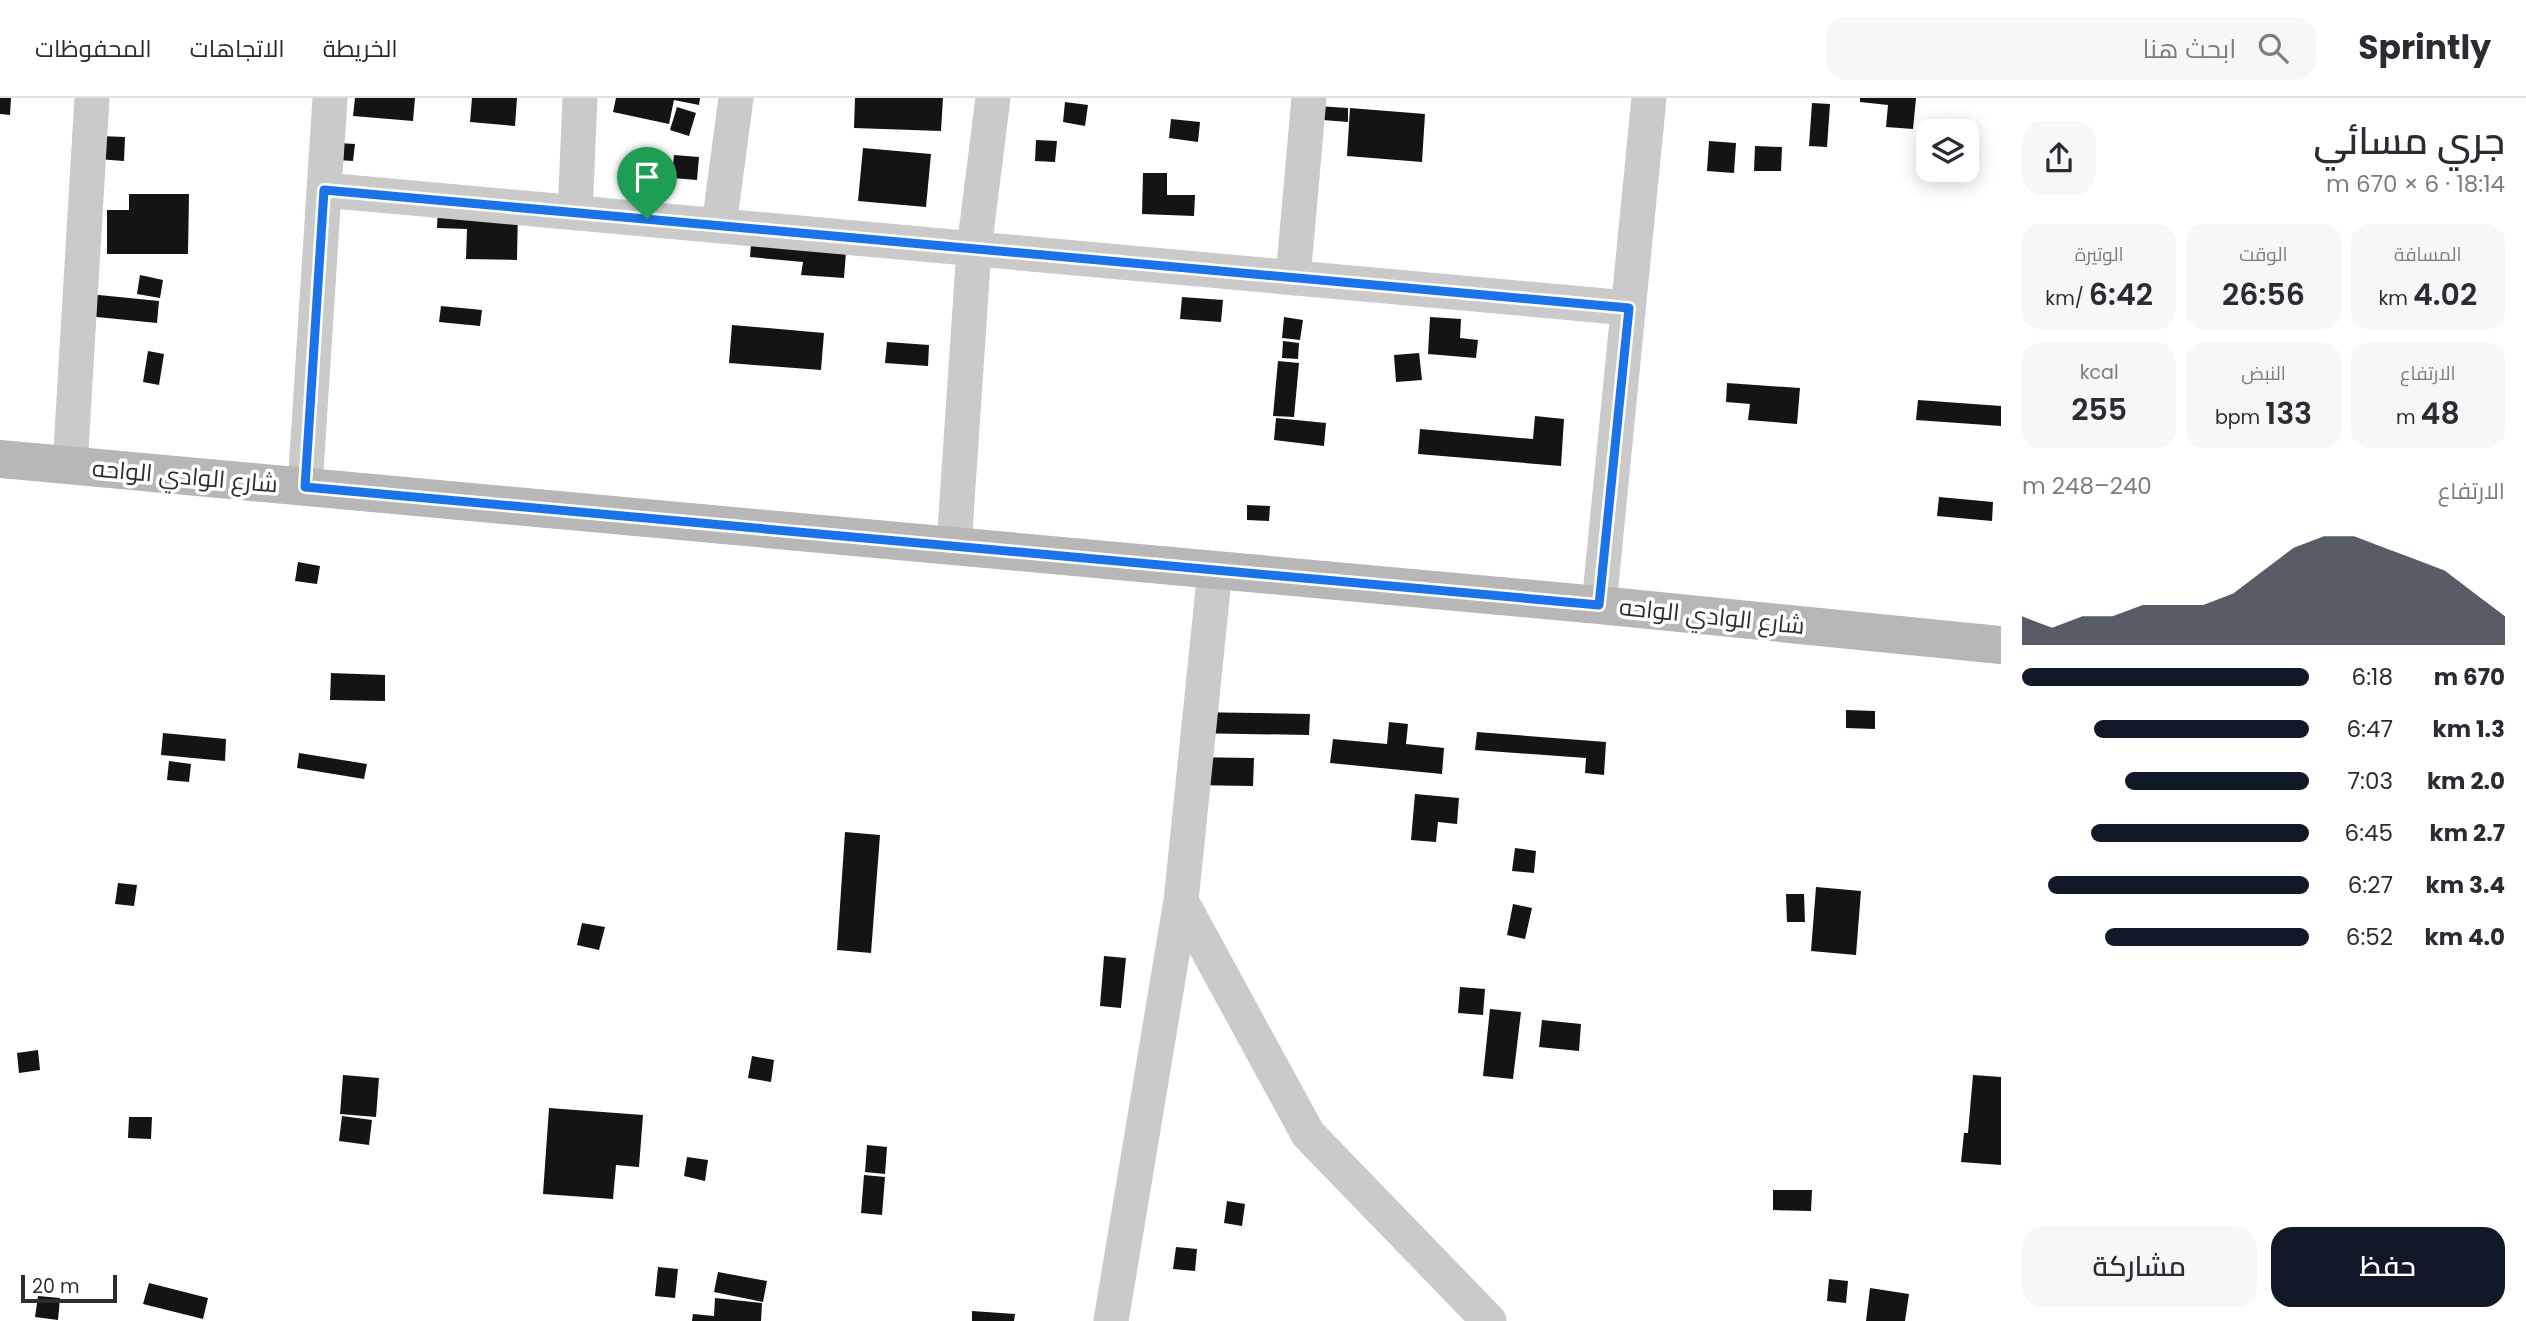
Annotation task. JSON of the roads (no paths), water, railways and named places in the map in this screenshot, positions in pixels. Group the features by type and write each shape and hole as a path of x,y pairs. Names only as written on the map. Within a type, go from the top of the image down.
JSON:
{"main road":[{"name":"شارع الوادي الواحه","path":"0,459 1599,605 2001,645"}],"street":[{"path":"70,466 92,98"},
{"path":"305,487 330,98"},
{"path":"575,213 580,98"},
{"path":"719,226 736,98"},
{"path":"954,546 974,249 993,98"},
{"path":"1293,278 1308,98"},
{"path":"1599,605 1649,98"},
{"path":"324,190 1629,308"},
{"path":"1111,1321 1181,901 1215,570"},
{"path":"1181,901 1308,1134 1489,1321"}]}
